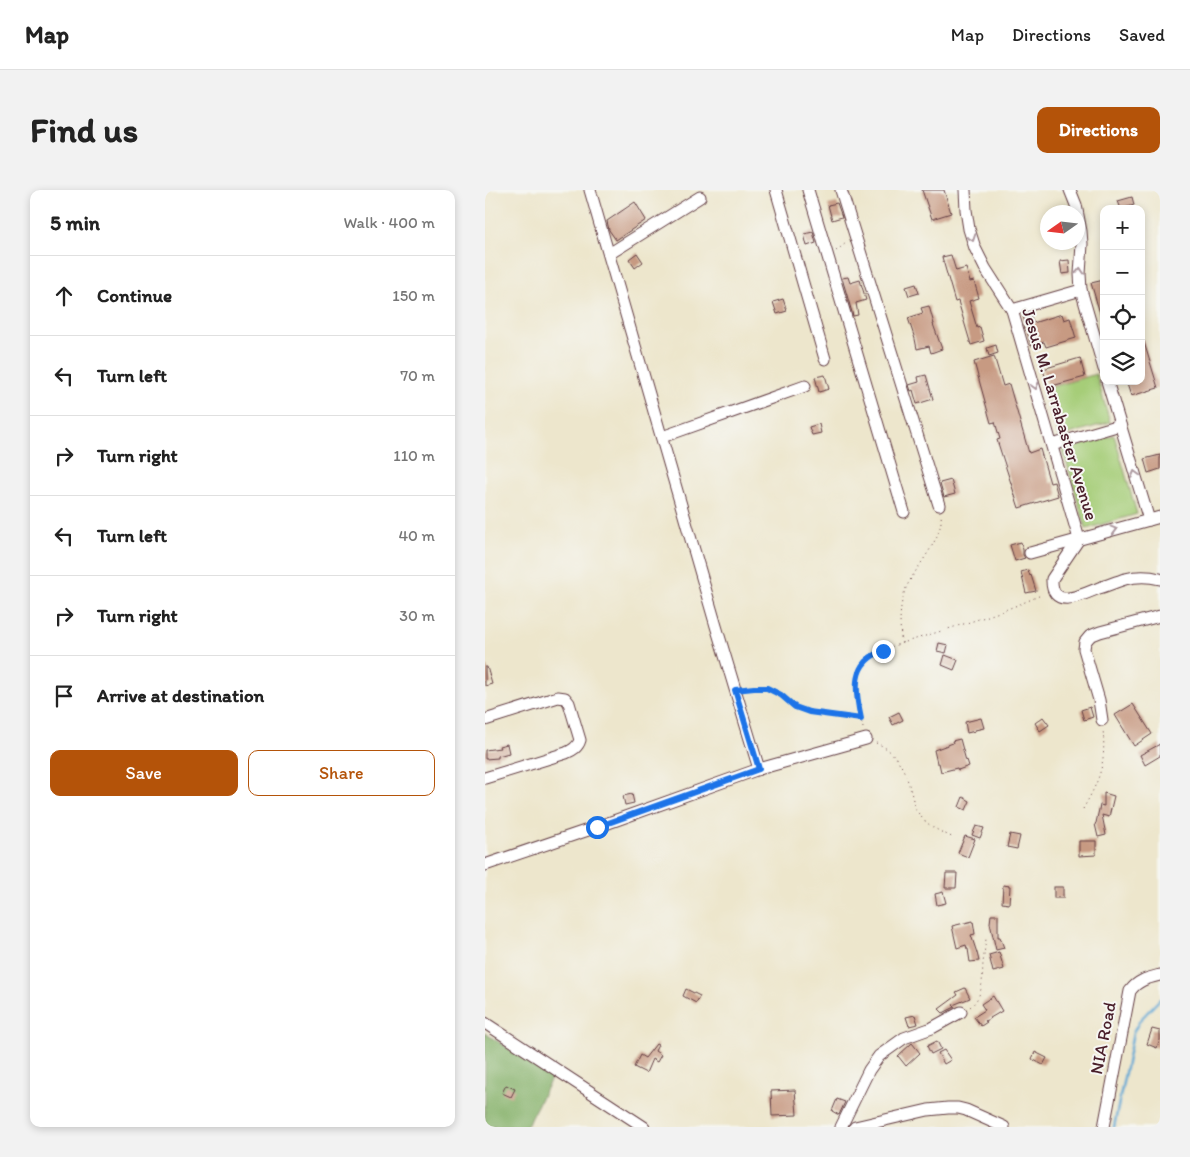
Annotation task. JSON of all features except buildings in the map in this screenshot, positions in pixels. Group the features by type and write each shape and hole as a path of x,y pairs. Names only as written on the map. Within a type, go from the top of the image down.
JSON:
{"street":[{"path":"590,190 759,769"},
{"path":"776,190 825,359"},
{"path":"807,190 904,512"},
{"path":"841,190 939,505"},
{"name":"Jesus M. Larrabaster Avenue","path":"965,190 969,229 975,248 985,268 1012,310 1079,539"},
{"path":"1070,190 1076,205 1081,231 1081,290 1100,355"},
{"path":"609,254 700,197"},
{"path":"1012,310 1081,290"},
{"path":"1030,553 1154,519 1120,426 1108,385"},
{"path":"662,437 805,386"},
{"path":"1051,445 1120,426"},
{"path":"1079,539 1052,579 1054,593 1060,598 1081,596 1137,576 1160,579"},
{"path":"1102,720 1099,700 1084,649 1085,642 1090,636 1100,632 1160,616"},
{"path":"485,720 558,697 565,698 569,702 580,740 573,750 566,753 485,778"},
{"path":"485,865 759,769 866,739"},
{"name":"NIA Road","path":"1103,1127 1130,991 1135,984 1160,975"},
{"path":"841,1127 869,1070 879,1056 904,1038 942,1024 961,1012"},
{"path":"485,1023 644,1127"},
{"path":"855,1127 927,1110 958,1108 1004,1127"}],"path":[{"path":"828,260 855,237"},
{"path":"902,644 900,629 901,609 906,589 940,529 942,522 939,505"},
{"path":"735,690 767,688 781,695 795,707 809,712 861,719 856,698 857,684 859,671 867,659 902,644 1007,610 1041,595"},
{"path":"1083,809 1095,788 1102,768 1104,748 1102,720"},
{"path":"866,739 879,744 894,755 900,763 905,771 917,813 928,824 954,838"},
{"path":"961,1012 973,1004 979,996 982,984 986,939"}],"green space":[{"path":"1096,374 1110,422 1059,437 1045,389"},
{"path":"1114,435 1137,514 1086,529 1063,450"},
{"path":"485,1033 552,1077 526,1127 485,1127"}],"waterway":[{"path":"1114,1127 1133,1033 1140,1020 1160,999"}],"route":[{"path":"597,827 759,769 735,690 767,688 781,695 795,707 809,712 861,719 856,698 859,671 867,659 883,651"}]}
